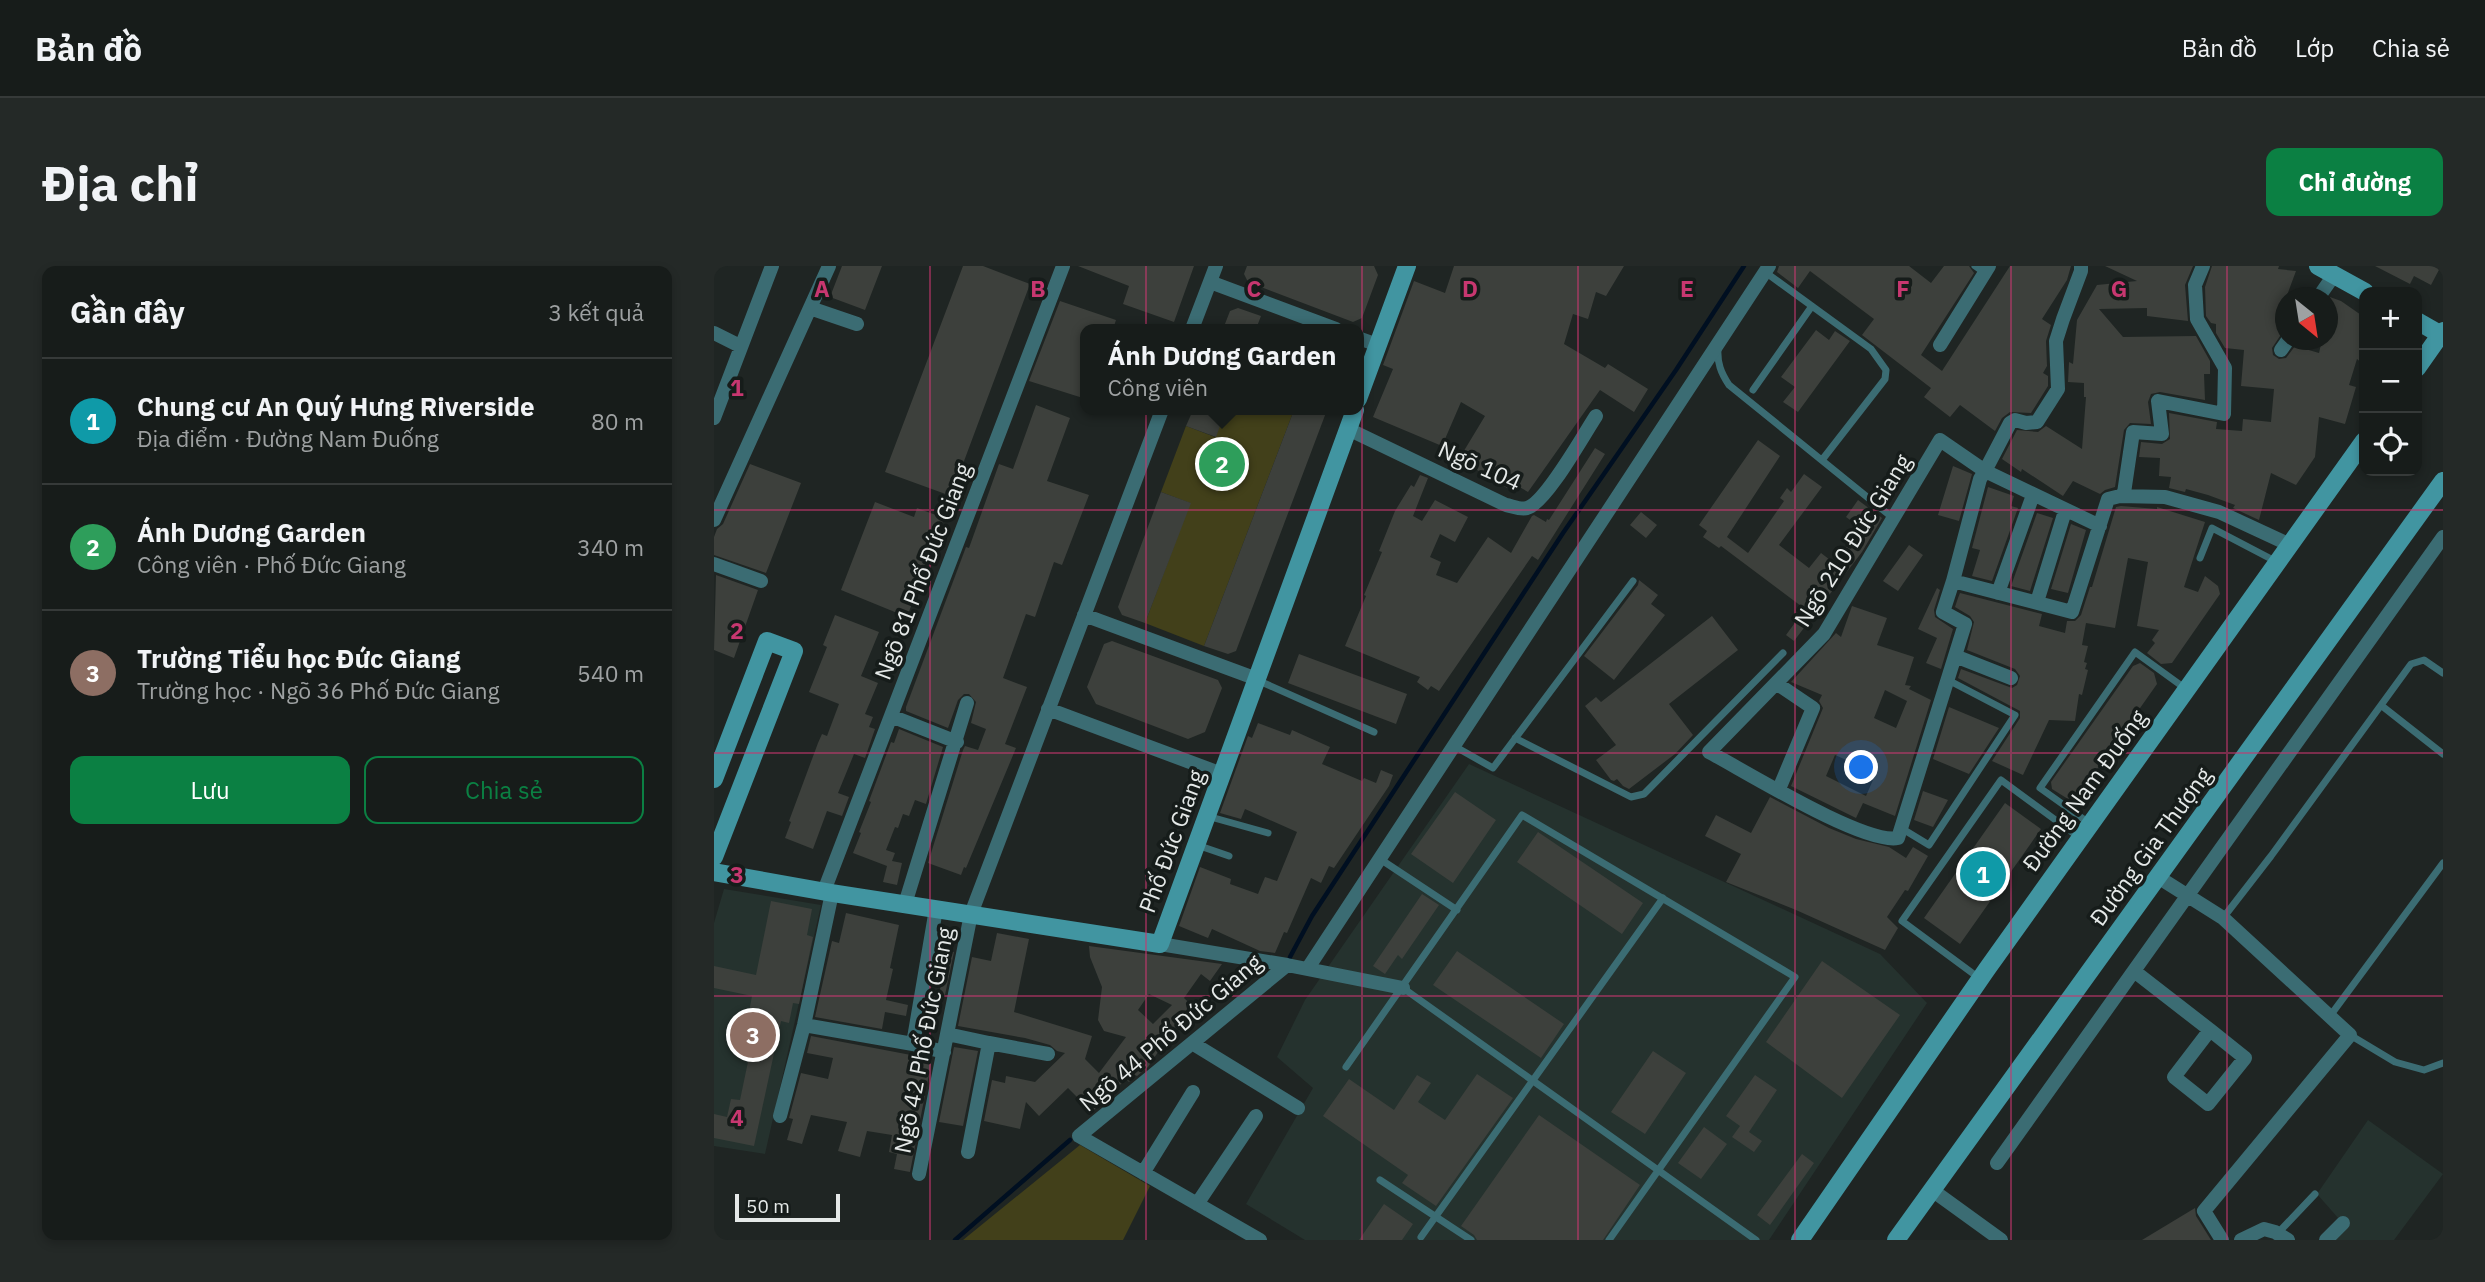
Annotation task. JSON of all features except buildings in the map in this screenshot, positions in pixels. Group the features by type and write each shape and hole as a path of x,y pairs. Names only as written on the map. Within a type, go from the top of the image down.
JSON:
{"street":[{"path":"714,418 772,266"},
{"path":"714,520 829,266"},
{"name":"Ngõ 81 Phố Đức Giang","path":"780,1116 804,1025 827,892 891,716 1063,266"},
{"path":"1194,324 1216,266"},
{"path":"1364,385 1407,266"},
{"path":"1901,828 1965,624 1942,612 1980,479 2010,423 2015,420 2037,422 2058,389 2056,341 2081,266"},
{"path":"2120,496 2124,493 2133,432 2162,434 2158,401 2224,414 2225,368 2197,319 2195,285 2203,266"},
{"path":"1308,968 1765,268"},
{"path":"1940,345 1983,268"},
{"path":"2321,287 2326,270 2359,289"},
{"path":"1210,282 1322,324"},
{"path":"810,308 857,324"},
{"path":"2422,324 2442,334 2422,361"},
{"path":"714,333 740,346"},
{"path":"1364,340 1378,345"},
{"name":"Ngõ 42 Phố Đức Giang","path":"919,1174 971,914 1159,415"},
{"name":"Phố Đức Giang","path":"714,872 1160,944 1353,415"},
{"name":"Ngõ 104","path":"1348,429 1506,505 1527,508 1535,504 1547,491 1596,416"},
{"name":"Ngõ 210 Đức Giang","path":"1901,828 1898,838 1889,840 1849,828 1709,752 1824,634 1940,440 1985,471"},
{"name":"Đường Nam Đuống","path":"1800,1240 1980,978 2359,448"},
{"path":"1985,471 2099,526"},
{"name":"Đường Gia Thượng","path":"1896,1240 2443,481"},
{"path":"1998,593 2033,495"},
{"path":"1953,581 2072,612 2108,499 2120,496 2165,497 2208,509 2290,545"},
{"path":"2037,602 2065,511"},
{"path":"1997,1163 2443,537"},
{"path":"714,564 761,581"},
{"path":"1084,615 1256,679"},
{"path":"714,779 766,641 794,651 714,857"},
{"path":"1955,656 2011,678"},
{"path":"1776,683 1812,708 1779,789"},
{"path":"905,904 967,704"},
{"path":"1048,709 1222,774"},
{"path":"891,716 957,742"},
{"path":"2158,877 2222,918 2350,1035 2204,1211 2222,1240"},
{"path":"913,1044 936,909"},
{"name":"Ngõ 44 Phố Đức Giang","path":"1160,944 1287,965"},
{"path":"1287,965 1403,988"},
{"name":"Ngõ 44 Phố Đức Giang","path":"1260,1240 1079,1136 1287,965"},
{"path":"2134,971 2210,1030 2245,1058 2208,1104 2174,1077 2210,1030"},
{"path":"804,1025 944,1052"},
{"path":"947,1034 1048,1054"},
{"path":"968,1152 989,1043"},
{"path":"1192,1044 1298,1108"},
{"path":"1143,1173 1193,1092"},
{"path":"1197,1204 1256,1116"},
{"path":"1932,1190 2001,1240"},
{"path":"2326,1240 2343,1223"},
{"path":"2241,1240 2264,1229 2283,1237"}],"lane":[{"path":"1765,268 1871,349 1886,370 1885,379 1822,460"},
{"path":"1753,390 1812,306"},
{"path":"1720,336 1717,358 1721,373 1730,385 1893,519"},
{"path":"2200,558 2213,528 2277,563"},
{"path":"1454,746 1493,768 1633,581"},
{"path":"2085,831 2040,788 2135,652 2187,690"},
{"path":"1515,738 1631,797 1644,794 1783,653"},
{"path":"2222,918 2411,664 2424,660 2443,673"},
{"path":"1256,679 1374,732"},
{"path":"1901,828 1929,845 2015,715 1948,680"},
{"path":"2382,706 2443,754"},
{"path":"1980,978 1902,921 2001,780 2085,831"},
{"path":"1346,1066 1522,815 1795,977 1609,1240"},
{"path":"1207,816 1268,833"},
{"path":"1196,845 1229,856"},
{"path":"1380,859 1457,909"},
{"path":"2330,1016 2443,863"},
{"path":"1422,1237 1663,898"},
{"path":"1403,988 1756,1240"},
{"path":"2350,1035 2395,1062 2424,1070 2443,1063"},
{"path":"1380,1180 1471,1240"},
{"path":"2283,1237 2315,1194"}],"shaded area":[{"path":"1224,415 1292,415 1204,646 1145,623 1190,503 1161,492 1186,426 1215,437"},
{"path":"1469,764 1880,954 1927,1003 1769,1240 1305,1240 1246,1204 1313,1088 1277,1057 1305,1000"},
{"path":"724,889 821,905 765,1154 714,1146 714,923"},
{"path":"2368,1120 2443,1174 2394,1240 2334,1240 2346,1227 2317,1194"},
{"path":"1080,1145 1150,1186 1123,1240 963,1240"}],"waterway":[{"path":"1290,957 1312,916 1563,533 1744,266"},
{"path":"955,1240 1070,1140"}],"place":[{"name":"Ánh Dương Garden","path":"1222,464"},
{"name":"Chung cư An Quý Hưng Riverside","path":"1983,874"},
{"name":"Trường Tiểu học Đức Giang","path":"753,1035"}]}
